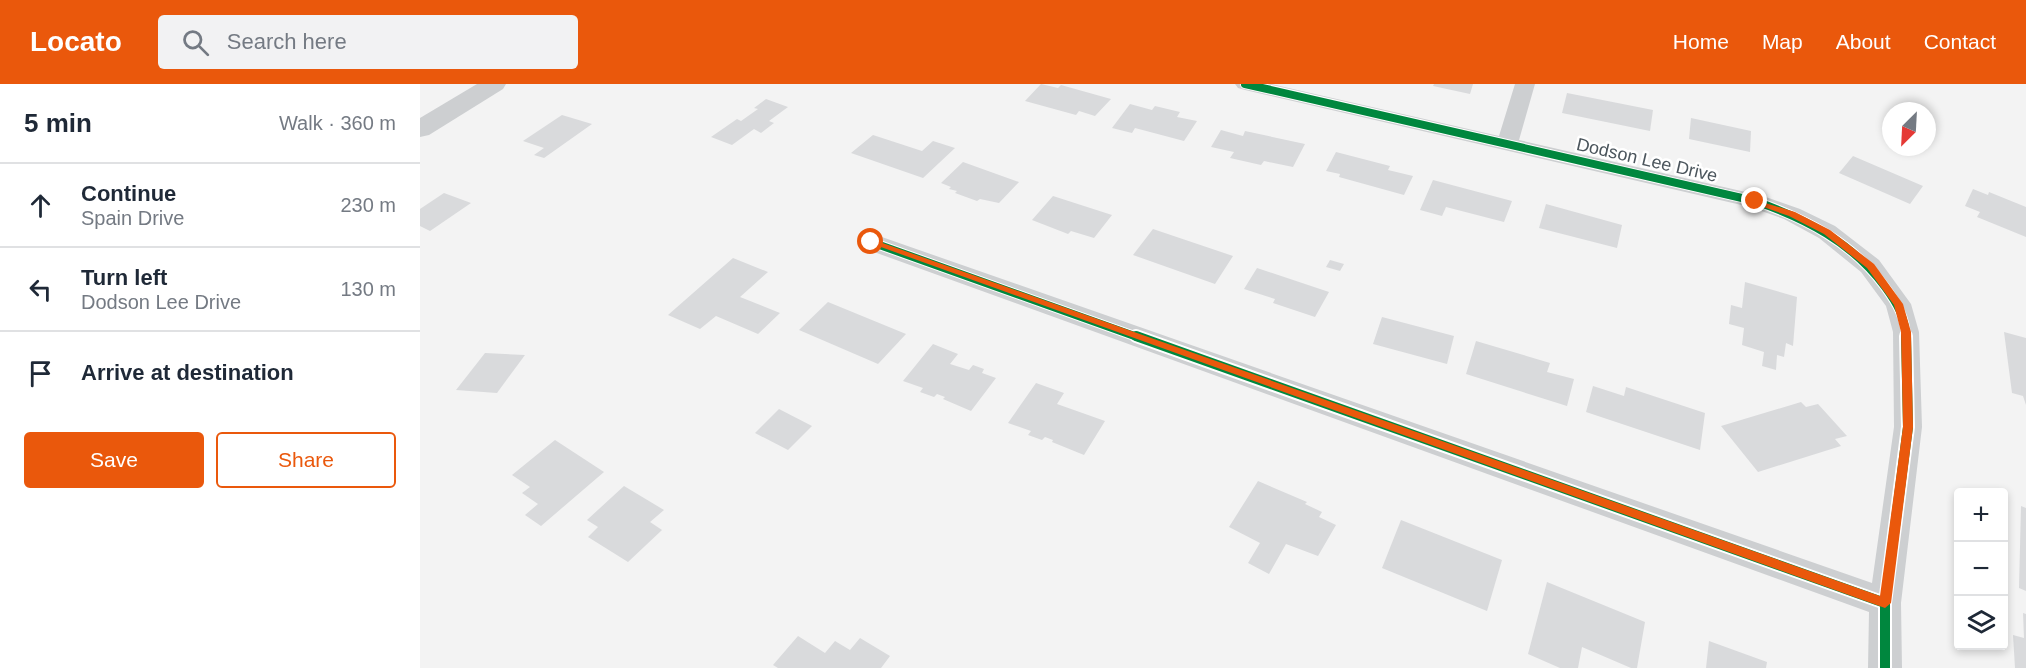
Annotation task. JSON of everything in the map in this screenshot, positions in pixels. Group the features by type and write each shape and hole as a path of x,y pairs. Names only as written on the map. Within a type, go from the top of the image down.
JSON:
{"street":[{"path":"420,129 495,84"},
{"name":"Dodson Lee Drive","path":"1245,84 1507,146 1755,201 1792,214 1827,232 1870,266 1898,304 1906,332 1908,427 1885,603 1885,668"},
{"path":"1507,146 1525,84"},
{"path":"871,242 1885,603"}],"building":[{"path":"1041,84 1058,88 1061,85 1111,99 1095,116 1079,111 1076,115 1025,101"},
{"path":"1434,84 1473,84 1470,94 1433,86"},
{"path":"1567,93 1653,110 1650,131 1562,113"},
{"path":"766,99 788,107 769,121 774,123 761,133 754,129 732,145 711,137 737,119 741,121 758,109 754,108"},
{"path":"1130,104 1152,110 1155,106 1180,112 1177,117 1197,121 1184,141 1135,128 1132,133 1112,128"},
{"path":"562,115 592,124 544,158 534,155 544,148 523,141"},
{"path":"1691,118 1751,131 1750,152 1689,139"},
{"path":"1221,130 1243,136 1245,131 1305,144 1293,167 1264,161 1261,165 1230,158 1234,152 1211,147"},
{"path":"873,135 922,151 933,141 955,148 923,178 851,153"},
{"path":"1336,152 1390,166 1388,170 1413,176 1404,195 1339,177 1340,174 1326,171"},
{"path":"1853,156 1923,186 1910,204 1839,173"},
{"path":"963,162 1019,182 999,203 980,199 977,201 955,193 957,191 941,183"},
{"path":"1433,180 1512,201 1504,222 1446,207 1442,216 1420,210"},
{"path":"1973,189 1988,195 1989,192 2026,207 2026,237 1977,217 1980,212 1965,206"},
{"path":"444,193 471,203 430,231 420,226 420,209"},
{"path":"1053,196 1112,215 1094,238 1071,231 1068,234 1032,220"},
{"path":"1546,204 1622,225 1617,248 1539,228"},
{"path":"1153,229 1233,256 1215,284 1133,255"},
{"path":"733,258 768,272 740,297 780,313 758,334 716,316 700,329 668,315"},
{"path":"1330,260 1344,264 1340,271 1326,267"},
{"path":"1257,268 1329,292 1315,317 1273,303 1275,299 1244,289"},
{"path":"1745,282 1797,297 1793,346 1786,343 1784,357 1777,355 1776,370 1762,366 1764,352 1742,345 1744,328 1729,324 1731,305 1742,308"},
{"path":"828,302 906,334 878,364 799,330"},
{"path":"1382,317 1454,336 1447,364 1373,344"},
{"path":"2004,332 2026,338 2026,405 2023,396 2012,393"},
{"path":"1476,341 1550,363 1547,372 1574,379 1567,406 1466,374"},
{"path":"933,344 958,354 950,364 969,370 973,365 984,369 982,373 996,378 971,411 937,394 934,397 920,392 923,388 903,381"},
{"path":"485,353 525,355 497,393 456,390"},
{"path":"1036,383 1064,393 1057,404 1105,421 1084,455 1045,437 1042,440 1028,435 1031,431 1008,423"},
{"path":"1593,386 1624,396 1626,387 1705,413 1700,450 1586,412"},
{"path":"1801,402 1806,407 1818,404 1847,436 1835,439 1841,446 1758,472 1721,426"},
{"path":"779,409 812,426 788,450 755,433"},
{"path":"555,440 604,472 541,526 525,515 538,504 522,493 530,487 512,475"},
{"path":"1258,481 1307,502 1305,504 1322,512 1319,517 1336,525 1318,556 1286,544 1269,574 1248,563 1260,543 1229,527"},
{"path":"624,486 664,510 650,522 662,530 628,562 588,537 598,527 587,520"},
{"path":"2021,506 2026,508 2026,591 2019,588"},
{"path":"1401,520 1502,560 1487,611 1382,568"},
{"path":"1547,582 1645,622 1637,668 1631,668 1582,647 1578,668 1560,668 1528,654"},
{"path":"2023,613 2026,614 2026,668 2015,668 2013,635 2024,638"},
{"path":"798,636 825,653 835,641 850,650 860,638 890,656 881,668 778,668 773,665"},
{"path":"1709,641 1767,662 1766,668 1706,668"}],"cycle path":[{"path":"1245,84 1755,201 1792,214 1827,232 1870,266 1898,304 1906,332 1908,427 1885,603 1885,668"},
{"path":"871,242 1885,603"}],"route":[{"path":"871,242 1885,603 1908,427 1906,332 1898,304 1870,266 1827,232 1792,214 1755,201"}]}
